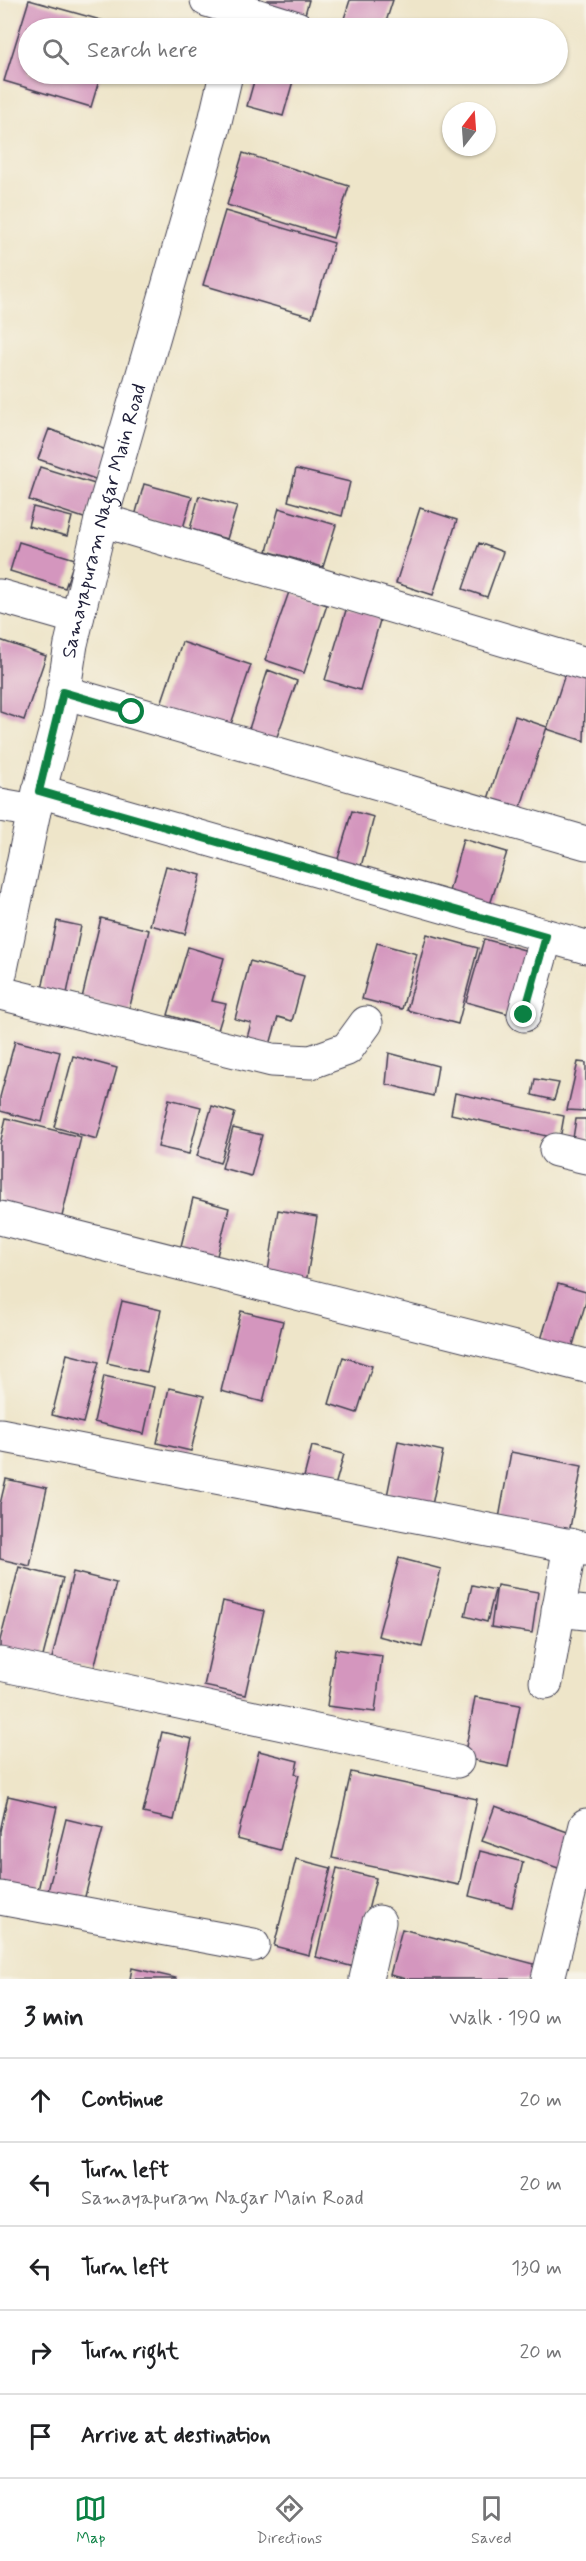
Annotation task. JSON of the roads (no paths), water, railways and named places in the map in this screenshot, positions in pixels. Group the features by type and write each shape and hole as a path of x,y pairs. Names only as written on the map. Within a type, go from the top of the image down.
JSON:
{"street":[{"path":"207,0 259,18"},
{"name":"Samayapuram Nagar Main Road","path":"0,974 101,520 210,141 224,84"},
{"path":"101,520 586,664"},
{"path":"0,596 78,618"},
{"path":"63,692 586,843"},
{"path":"0,805 37,801 586,947"},
{"path":"524,1015 546,936"},
{"path":"0,993 272,1060 311,1062 347,1048 366,1023"},
{"path":"0,1218 586,1366"},
{"path":"0,1435 578,1547 572,1612 546,1682"},
{"path":"0,1665 457,1761"},
{"path":"548,1979 586,1825"},
{"path":"0,1898 253,1945"},
{"path":"366,1979 379,1922"}]}
